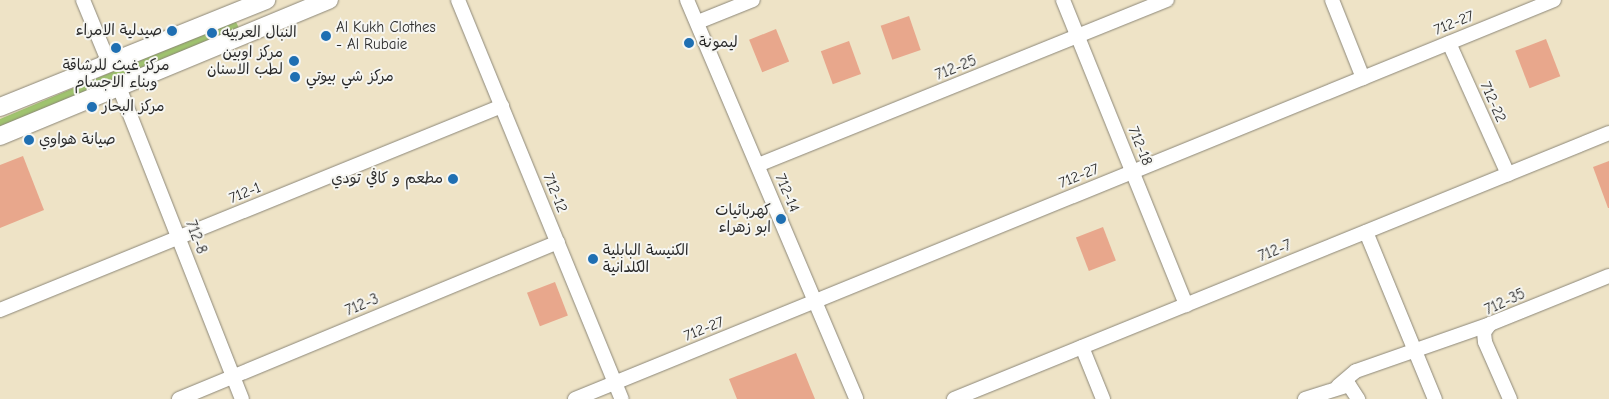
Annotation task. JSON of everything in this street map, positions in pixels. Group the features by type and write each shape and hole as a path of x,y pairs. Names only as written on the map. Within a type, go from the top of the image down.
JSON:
{"street":[{"path":"83,0 109,63"},
{"path":"0,136 329,0"},
{"name":"712-12","path":"458,0 622,399"},
{"name":"712-14","path":"687,0 698,22 856,399"},
{"path":"698,22 753,0"},
{"name":"712-18","path":"1063,0 1186,305"},
{"name":"712-25","path":"758,165 1167,0"},
{"path":"1332,0 1364,78"},
{"name":"712-27","path":"575,399 1554,0"},
{"path":"0,107 259,3 260,28"},
{"name":"712-22","path":"1449,43 1508,174"},
{"name":"712-8","path":"119,86 242,399"},
{"name":"712-1","path":"0,310 502,106"},
{"name":"712-7","path":"954,399 1609,133"},
{"path":"1366,232 1434,399"},
{"name":"712-3","path":"179,399 558,242"},
{"name":"712-35","path":"1510,399 1485,342 1484,332 1490,324 1609,276"},
{"path":"1338,386 1356,371 1490,324"},
{"path":"1082,347 1103,399"},
{"path":"1305,399 1338,386 1349,385 1358,399"}],"green space":[{"path":"235,20 240,30 0,127 0,119"}],"building":[{"path":"909,16 921,50 892,60 881,26"},
{"path":"776,29 789,61 762,72 749,40"},
{"path":"1546,39 1560,76 1530,88 1515,51"},
{"path":"849,41 861,74 833,84 821,51"},
{"path":"23,156 44,210 0,228 0,165"},
{"path":"1609,161 1609,208 1608,208 1593,167"},
{"path":"1103,227 1116,261 1089,271 1076,237"},
{"path":"555,282 568,316 540,326 527,293"},
{"path":"796,353 815,399 737,399 729,379"}],"place":[{"name":"صيدلية الامراء","path":"172,31"},
{"name":"النبال العربيه","path":"212,33"},
{"name":"Al Kukh Clothes - Al Rubaie","path":"326,36"},
{"name":"ليمونة","path":"689,43"},
{"name":"مركز غيث للرشاقة وبناء الاجسام","path":"116,48"},
{"name":"مركز اوبين لطب الاسنان","path":"294,61"},
{"name":"مركز شي بيوتي","path":"295,77"},
{"name":"مركز البحار","path":"92,107"},
{"name":"صيانة هواوي","path":"29,140"},
{"name":"مطعم و كافي تودي","path":"453,179"},
{"name":"كهربائيات ابو زهراء","path":"781,219"},
{"name":"الكنيسة البابلية الكلدانية","path":"593,259"}]}
